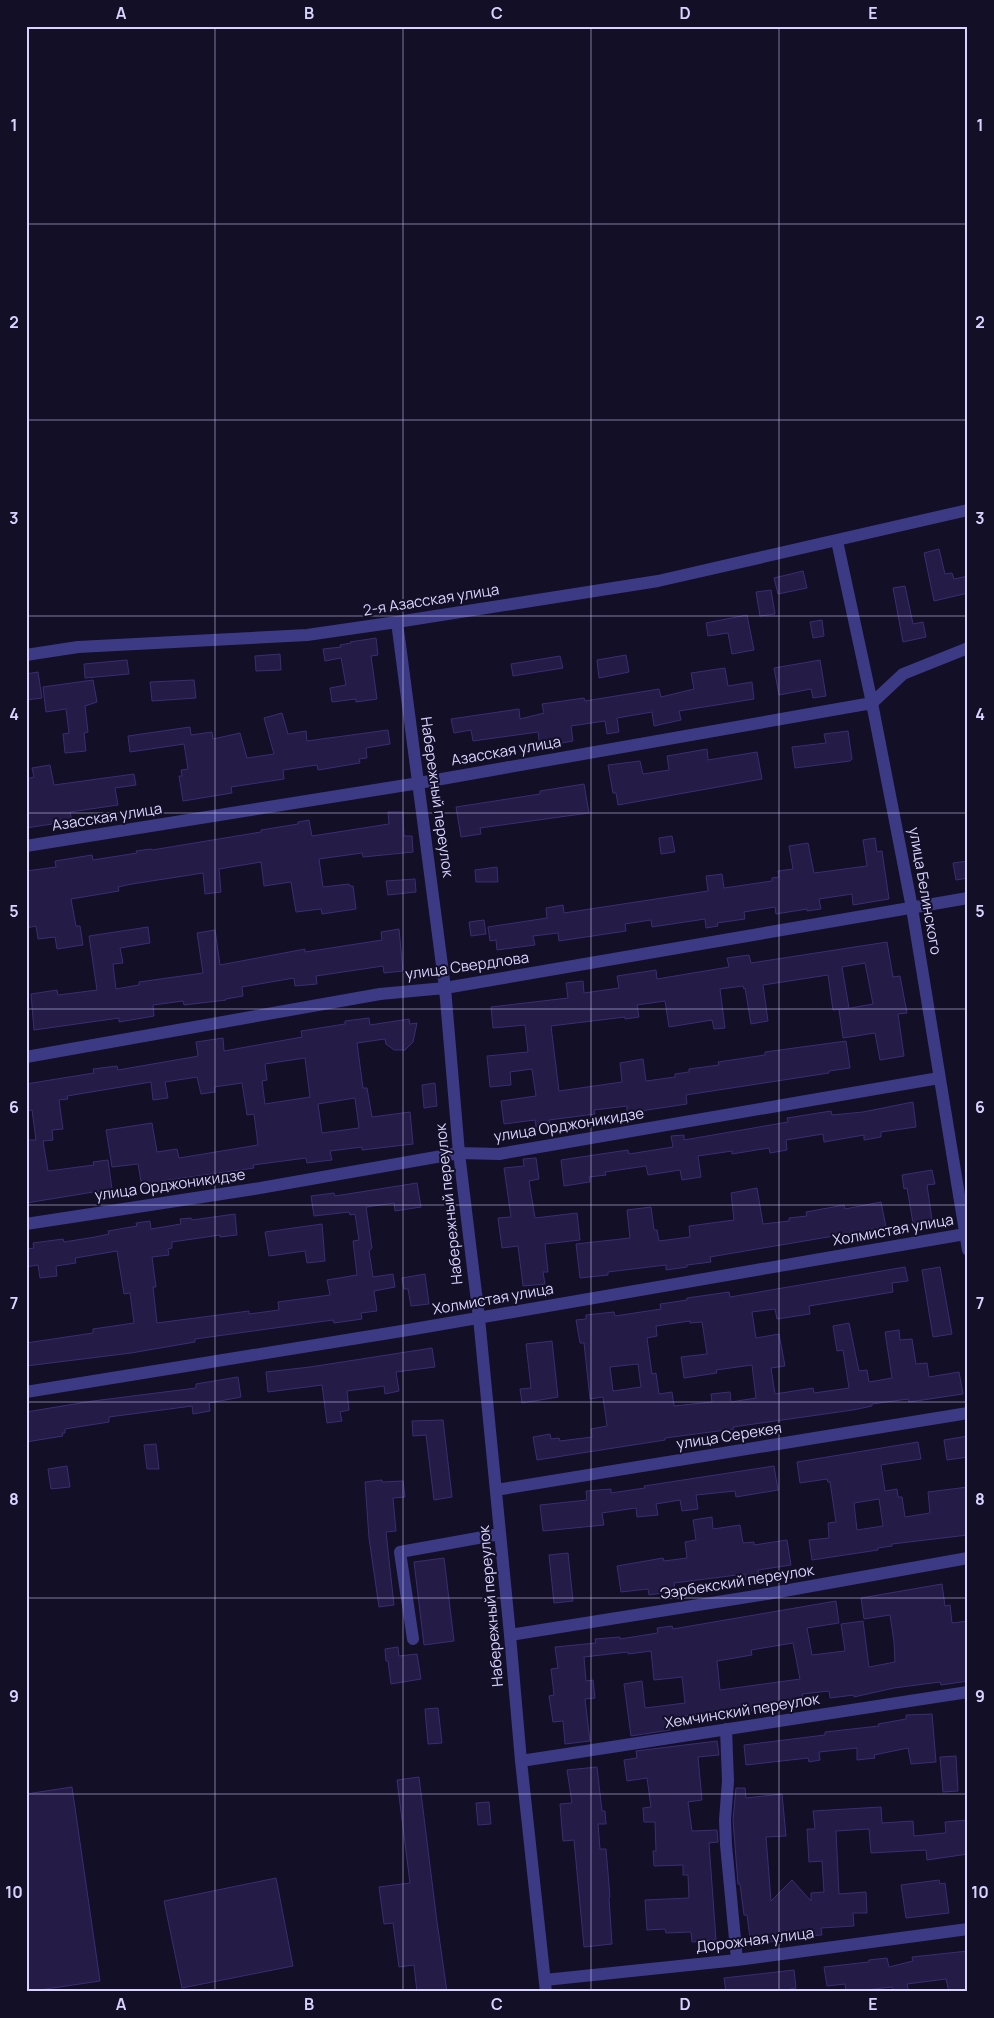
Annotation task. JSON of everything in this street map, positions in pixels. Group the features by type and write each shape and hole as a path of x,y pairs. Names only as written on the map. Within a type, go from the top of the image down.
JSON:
{"street":[{"name":"2-я Азасская улица","path":"26,655 78,647 307,635 397,622 658,581 968,510"},
{"name":"улица Белинского","path":"836,541 872,702 912,908 968,1250"},
{"name":"Набережный переулок","path":"397,622 445,988 458,1153 479,1318 521,1761 546,1986"},
{"path":"872,702 903,674 968,648"},
{"name":"Азасская улица","path":"26,846 419,783 872,702"},
{"name":"улица Свердлова","path":"26,1057 380,994 445,988 968,898"},
{"name":"улица Орджоникидзе","path":"26,1224 254,1189 458,1153 499,1154 939,1078"},
{"name":"Холмистая улица","path":"26,1392 479,1318 966,1234"},
{"name":"улица Серекея","path":"496,1490 968,1413"},
{"path":"413,1639 400,1552 500,1534"},
{"name":"Ээрбекский переулок","path":"510,1635 767,1594 968,1558"},
{"name":"Хемчинский переулок","path":"521,1761 968,1692"},
{"path":"726,1729 728,1781 725,1820 726,1844 737,1960"},
{"name":"Дорожная улица","path":"546,1986 968,1929"}],"building":[{"path":"939,549 945,574 952,573 954,579 968,576 968,593 934,601 924,553"},
{"path":"803,571 807,588 778,594 774,578"},
{"path":"905,586 913,624 923,622 926,637 903,642 893,588"},
{"path":"771,590 775,614 760,616 756,592"},
{"path":"747,615 754,650 732,654 728,633 708,636 706,623"},
{"path":"822,620 824,636 813,638 810,622"},
{"path":"376,638 378,655 371,656 377,699 356,702 356,699 332,702 330,688 346,685 341,658 325,661 323,649 341,647 340,645 350,642"},
{"path":"280,654 281,670 256,671 255,656"},
{"path":"626,655 629,672 599,678 597,660"},
{"path":"560,656 563,668 513,676 511,664"},
{"path":"127,660 129,674 85,678 84,664"},
{"path":"820,660 826,696 813,698 811,689 779,695 774,668"},
{"path":"725,668 728,686 752,682 754,699 679,711 681,720 654,726 652,712 617,718 619,732 607,734 605,721 571,726 573,741 540,747 538,732 473,741 471,730 454,733 451,719 519,709 520,719 544,713 542,704 584,698 585,701 659,689 661,697 694,689 691,673"},
{"path":"38,672 42,698 26,700 26,674"},
{"path":"93,680 97,702 85,706 88,732 84,733 86,751 65,753 63,734 69,733 66,709 46,712 43,687"},
{"path":"194,680 196,698 152,701 150,682"},
{"path":"282,713 288,734 306,731 307,741 388,730 390,744 366,748 367,758 359,759 360,763 318,770 317,765 283,770 284,779 231,787 232,793 183,801 179,776 182,776 181,770 188,769 184,744 130,752 128,736 190,727 191,735 212,732 213,739 240,733 247,758 274,754 264,718"},
{"path":"848,731 852,759 850,761 795,768 792,747 826,743 824,734"},
{"path":"707,749 708,760 757,752 762,779 618,805 616,793 613,793 608,765 640,761 643,774 669,770 667,756"},
{"path":"50,765 54,785 134,774 136,785 115,788 118,805 70,812 72,821 26,828 26,779 34,777 32,768"},
{"path":"584,784 589,813 480,828 481,834 461,837 456,807 540,794 540,791"},
{"path":"388,812 403,812 404,836 412,836 413,852 363,857 362,853 319,859 323,887 349,884 353,886 356,909 322,914 321,909 296,912 291,882 264,886 261,862 219,869 221,892 205,894 203,873 132,884 118,887 119,891 71,899 76,926 80,926 83,945 57,949 55,937 38,939 36,926 26,928 26,871 56,867 55,861 92,855 93,860 137,853 136,851 261,832 261,830 298,824 298,822 309,820 312,836 389,824"},
{"path":"672,836 675,852 661,854 659,838"},
{"path":"875,838 877,852 882,851 889,899 853,905 852,894 819,899 821,909 807,911 807,909 776,914 775,907 744,912 745,919 717,923 718,926 706,928 705,919 652,927 651,920 625,924 626,931 559,941 558,933 533,936 535,945 497,950 496,940 490,941 488,927 547,918 546,908 563,905 564,913 708,891 706,876 722,874 724,888 772,881 772,878 779,877 778,871 793,869 789,846 808,843 814,873 867,866 863,840"},
{"path":"968,861 968,878 956,880 953,863"},
{"path":"497,867 498,882 476,882 475,870"},
{"path":"415,879 416,892 388,895 386,881"},
{"path":"484,920 486,934 471,936 469,922"},
{"path":"148,927 150,943 120,948 123,963 113,964 116,989 139,985 139,982 203,973 197,933 215,930 220,965 305,949 305,952 382,940 381,932 399,929 403,971 384,973 383,966 316,976 317,984 295,986 294,978 242,987 243,996 226,1000 184,1005 183,1001 153,1005 154,1016 119,1022 119,1018 34,1030 31,994 57,990 58,995 97,990 89,936"},
{"path":"887,942 893,977 900,976 907,1013 898,1014 904,1056 880,1060 875,1033 843,1038 839,1010 873,1004 865,963 842,967 849,1008 833,1010 828,975 763,985 768,1021 751,1024 745,988 743,986 720,989 725,1028 714,1029 712,1020 669,1027 665,1001 637,1005 639,1017 551,1026 559,1091 622,1082 620,1063 643,1059 646,1081 675,1077 675,1074 689,1072 689,1069 719,1065 718,1062 765,1055 765,1052 846,1041 850,1068 829,1071 829,1073 686,1095 687,1104 627,1113 627,1106 594,1110 595,1114 549,1120 550,1125 536,1127 535,1120 504,1124 501,1101 536,1096 532,1069 510,1072 511,1085 490,1087 487,1056 528,1052 525,1025 493,1028 491,1007 568,998 566,983 583,981 584,993 619,988 617,976 656,970 657,979 729,967 727,958 749,955 751,963"},
{"path":"369,1018 370,1025 409,1019 410,1024 417,1023 413,1042 405,1050 394,1050 386,1044 385,1039 357,1043 363,1088 367,1088 372,1117 410,1112 413,1144 362,1150 362,1147 330,1151 332,1160 307,1163 306,1158 253,1165 254,1168 162,1181 163,1183 142,1187 138,1164 112,1167 106,1130 152,1123 157,1152 177,1149 179,1158 258,1145 254,1114 247,1115 242,1083 214,1087 215,1092 201,1094 197,1077 165,1082 168,1098 153,1100 151,1082 67,1096 68,1099 59,1100 63,1129 52,1130 53,1140 43,1141 48,1171 94,1165 93,1162 108,1160 112,1189 26,1203 26,1140 36,1140 32,1110 26,1111 26,1084 94,1073 93,1069 117,1066 118,1070 198,1056 196,1042 223,1038 224,1051 302,1037 301,1031 345,1024 345,1021","holes":["305,1058 310,1097 265,1104 262,1081 267,1080 265,1064","355,1098 359,1128 322,1133 318,1104"]},
{"path":"435,1083 437,1106 424,1108 422,1085"},
{"path":"913,1102 916,1127 881,1132 881,1137 864,1140 864,1135 824,1142 823,1134 786,1140 787,1150 770,1153 769,1148 732,1154 732,1151 698,1156 701,1177 682,1180 680,1170 648,1175 646,1166 605,1172 606,1175 589,1177 590,1182 564,1186 561,1160 628,1150 629,1154 673,1147 671,1136 684,1135 684,1140 788,1122 787,1118 831,1111 832,1115 863,1112"},
{"path":"536,1158 539,1179 529,1181 535,1218 577,1213 580,1240 545,1244 548,1272 543,1272 545,1284 523,1286 518,1246 502,1248 498,1218 511,1217 504,1168 524,1166 523,1159"},
{"path":"932,1170 935,1184 927,1185 932,1220 913,1223 907,1188 904,1189 902,1175"},
{"path":"417,1183 421,1207 395,1211 394,1203 366,1207 372,1248 369,1251 373,1277 393,1274 395,1287 374,1291 377,1311 361,1313 362,1319 334,1323 333,1320 195,1339 195,1342 131,1353 26,1366 26,1343 93,1333 93,1329 134,1323 130,1293 124,1294 117,1251 75,1258 76,1263 56,1266 57,1276 40,1278 38,1265 26,1267 26,1249 34,1248 33,1243 63,1239 64,1242 95,1237 109,1234 108,1231 137,1226 136,1223 150,1221 151,1229 181,1224 180,1219 191,1218 192,1220 235,1214 237,1235 220,1237 220,1235 172,1242 172,1248 168,1249 169,1255 152,1257 156,1287 153,1287 157,1323 249,1311 249,1314 279,1310 278,1302 330,1295 327,1280 357,1275 353,1241 359,1240 355,1214 350,1215 349,1212 314,1216 311,1196 334,1193 335,1196"},
{"path":"757,1188 763,1224 789,1221 789,1218 807,1216 806,1212 844,1205 845,1209 881,1202 886,1227 865,1230 866,1236 835,1241 834,1236 710,1257 711,1262 687,1265 687,1267 666,1270 666,1265 608,1272 608,1275 580,1278 576,1244 630,1238 627,1210 651,1207 654,1230 657,1230 659,1241 690,1237 689,1226 734,1220 731,1193"},
{"path":"322,1224 325,1261 307,1263 305,1251 269,1256 265,1232"},
{"path":"905,1267 908,1281 892,1283 893,1292 809,1306 810,1314 777,1319 775,1309 752,1312 756,1338 779,1334 785,1366 771,1368 775,1394 813,1388 814,1393 849,1388 843,1350 837,1351 833,1326 849,1323 859,1371 867,1370 869,1382 892,1378 885,1332 899,1330 900,1340 912,1339 916,1364 927,1363 929,1377 959,1372 963,1394 909,1402 908,1399 872,1404 872,1406 853,1410 733,1427 734,1429 665,1438 665,1440 537,1460 533,1437 550,1434 551,1439 559,1438 560,1441 592,1437 591,1429 607,1426 603,1397 590,1399 584,1343 580,1343 576,1320 586,1319 586,1315 614,1312 615,1316 661,1309 660,1304 687,1300 687,1298 729,1292 730,1297","holes":["690,1321 690,1323 702,1322 707,1354 681,1357 684,1378 717,1373 716,1370 752,1365 756,1398 731,1402 730,1392 711,1394 712,1402 674,1406 672,1392 659,1394 656,1373 652,1374 647,1338 657,1336 656,1326","638,1364 641,1387 613,1391 610,1367"]},
{"path":"940,1267 952,1334 933,1337 922,1270"},
{"path":"425,1274 429,1304 411,1306 408,1289 404,1289 402,1278"},
{"path":"552,1341 558,1397 522,1403 520,1389 531,1388 526,1344"},
{"path":"432,1348 435,1367 396,1372 399,1391 385,1394 384,1386 347,1391 349,1410 340,1412 342,1421 327,1423 322,1385 268,1392 266,1372"},
{"path":"238,1377 241,1397 209,1403 210,1411 193,1414 192,1406 109,1417 109,1422 65,1429 65,1433 62,1433 63,1436 26,1442 26,1412 93,1401 196,1388 196,1384"},
{"path":"443,1420 452,1497 434,1500 426,1435 413,1436 412,1421"},
{"path":"968,1436 968,1457 947,1460 944,1440"},
{"path":"918,1442 921,1459 881,1465 885,1491 897,1489 898,1497 902,1497 905,1517 930,1513 928,1492 968,1487 968,1535 892,1544 892,1546 878,1548 878,1550 812,1560 809,1540 829,1538 828,1523 836,1522 830,1482 827,1479 800,1483 797,1462","holes":["879,1499 883,1526 857,1530 854,1503"]},
{"path":"156,1444 159,1469 147,1469 144,1445"},
{"path":"67,1466 70,1487 51,1489 48,1469"},
{"path":"774,1466 778,1490 736,1497 735,1491 696,1495 698,1509 682,1511 680,1500 656,1504 658,1515 637,1517 636,1508 602,1513 604,1525 543,1531 540,1505 587,1500 586,1491 611,1489 611,1493 645,1488 644,1486"},
{"path":"382,1480 382,1482 403,1481 405,1497 393,1498 396,1531 386,1532 394,1605 379,1607 369,1538 365,1482"},
{"path":"712,1517 713,1529 740,1525 743,1543 754,1542 754,1545 787,1540 791,1565 758,1570 759,1578 746,1580 745,1574 674,1583 675,1591 649,1595 648,1589 621,1592 617,1566 663,1558 664,1561 687,1558 685,1542 696,1540 693,1520"},
{"path":"568,1553 573,1601 554,1603 549,1555"},
{"path":"444,1558 454,1641 424,1645 414,1562"},
{"path":"942,1584 945,1606 950,1605 952,1623 968,1621 968,1681 941,1685 940,1682 894,1688 854,1697 854,1695 830,1698 829,1691 802,1694 804,1702 718,1716 717,1712 669,1718 670,1730 631,1736 624,1684 642,1681 645,1708 685,1703 682,1677 654,1680 651,1651 628,1654 628,1652 584,1657 586,1681 593,1680 595,1698 585,1699 590,1741 565,1744 563,1721 553,1722 549,1696 554,1695 551,1669 558,1668 555,1647 596,1643 595,1639 620,1637 620,1639 658,1633 657,1628 672,1626 673,1629 836,1601 839,1623 807,1628 812,1655 845,1651 841,1624 863,1621 869,1667 895,1662 890,1615 864,1619 861,1598","holes":["793,1643 800,1679 720,1690 717,1661 752,1655 751,1650"]},
{"path":"398,1647 399,1656 417,1654 421,1679 391,1684 385,1649"},
{"path":"438,1708 442,1743 428,1744 425,1709"},
{"path":"932,1714 936,1762 911,1764 908,1748 874,1755 875,1758 857,1760 857,1748 819,1752 820,1760 809,1762 808,1758 746,1765 744,1745 825,1735 825,1732 879,1726 878,1724 906,1719 906,1715"},
{"path":"717,1741 719,1755 698,1757 702,1800 688,1802 692,1831 717,1830 718,1842 709,1843 716,1940 692,1942 691,1932 666,1933 665,1929 647,1930 645,1900 689,1898 688,1875 683,1875 683,1865 654,1866 653,1851 656,1851 655,1822 644,1822 643,1808 651,1807 647,1778 627,1781 624,1760 637,1758 636,1751"},
{"path":"956,1756 958,1791 943,1792 940,1757"},
{"path":"597,1767 602,1811 605,1811 606,1824 598,1824 600,1849 606,1849 612,1944 584,1947 574,1840 563,1841 560,1804 572,1803 567,1770"},
{"path":"419,1777 447,1992 417,1992 414,1965 399,1967 393,1923 384,1924 379,1887 410,1883 397,1780"},
{"path":"72,1787 100,1981 26,1992 26,1794"},
{"path":"736,1788 745,1788 746,1798 782,1794 786,1836 766,1837 771,1901 792,1880 811,1901 811,1893 824,1892 822,1861 809,1862 807,1829 815,1829 813,1811 881,1807 882,1823 913,1821 914,1836 945,1833 945,1822 968,1820 968,1854 927,1860 926,1850 871,1853 869,1829 836,1831 839,1894 866,1892 867,1913 853,1913 854,1926 821,1928 822,1935 808,1936 807,1930 781,1933 782,1940 762,1943 761,1937 750,1938 747,1915 744,1915 740,1884 738,1884 733,1820"},
{"path":"489,1802 491,1824 478,1825 476,1803"},
{"path":"276,1878 293,1966 182,1988 164,1901"},
{"path":"939,1880 940,1884 945,1883 949,1913 906,1918 901,1885"},
{"path":"968,1951 968,1989 949,1992 946,1979 907,1984 909,1992 894,1992 892,1987 846,1992 845,1984 827,1986 824,1967 887,1958 889,1967 913,1961 912,1957"},
{"path":"794,1970 796,1988 785,1990 785,1992 726,1992 724,1978"}]}
